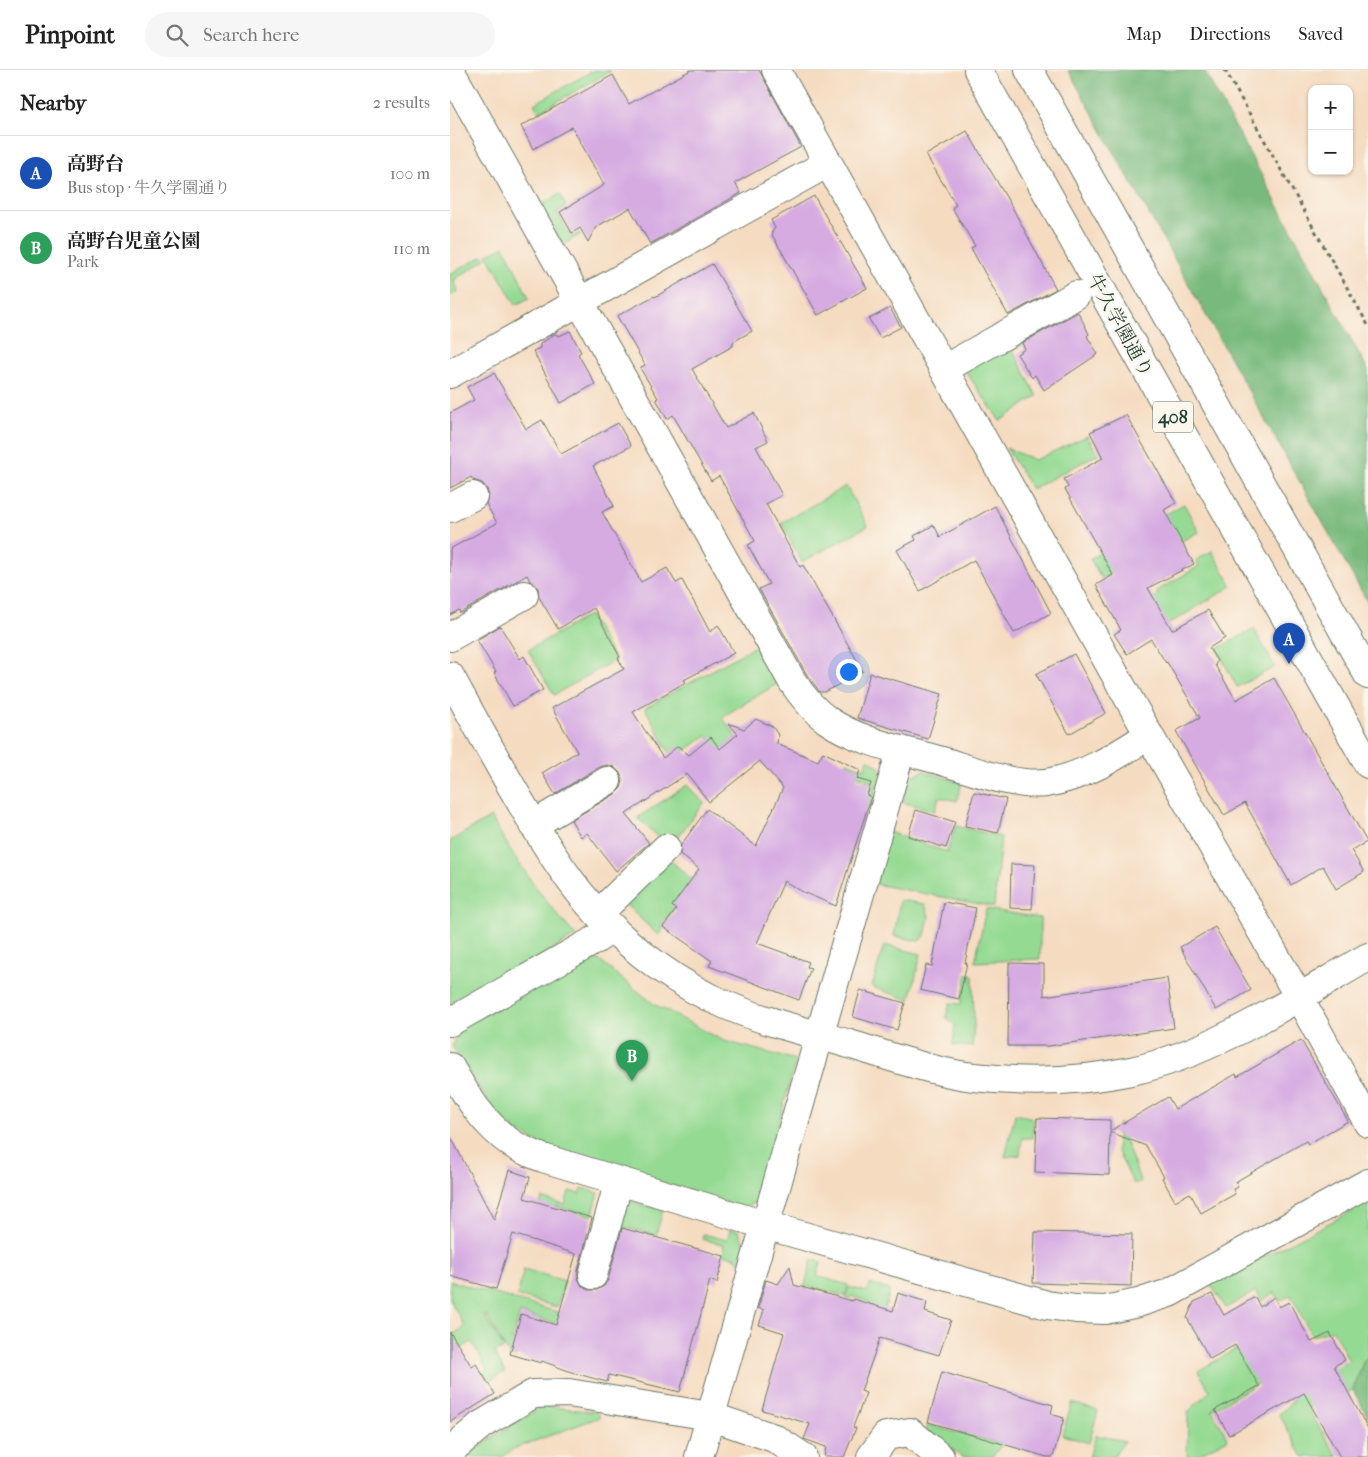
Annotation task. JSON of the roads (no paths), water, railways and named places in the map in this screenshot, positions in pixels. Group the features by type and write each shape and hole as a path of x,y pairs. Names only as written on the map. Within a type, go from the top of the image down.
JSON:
{"main road":[{"path":"450,70 792,681 806,701 827,720 859,737 1016,782 1045,783 1079,774 1113,757 1149,735"},
{"path":"776,70 1149,735 1299,996 1368,1123"},
{"name":"牛久学園通り","path":"978,70 1368,764"},
{"name":"408","path":"1029,70 1368,675"},
{"path":"450,374 828,163"},
{"path":"944,370 1076,296"},
{"path":"450,638 524,595"},
{"path":"450,676 533,825 569,879 605,921 675,977 724,1004 756,1016 917,1064 972,1076 1025,1081 1078,1080 1132,1071 1188,1053 1236,1031 1368,958"},
{"path":"699,1457 901,750"},
{"path":"533,825 607,781"},
{"path":"450,1022 595,940 605,921 666,848"},
{"path":"450,1067 468,1099 488,1124 513,1144 546,1159 765,1225 1047,1306 1076,1310 1105,1310 1138,1303 1168,1293 1368,1183"},
{"path":"593,1275 619,1181"},
{"path":"450,1451 481,1425 533,1394 569,1393 710,1416 774,1438 803,1457"},
{"path":"871,1457 886,1436 910,1432 940,1457"}],"place":[{"name":"高野台","path":"1289,664"},
{"name":"高野台児童公園","path":"632,1081"}]}
